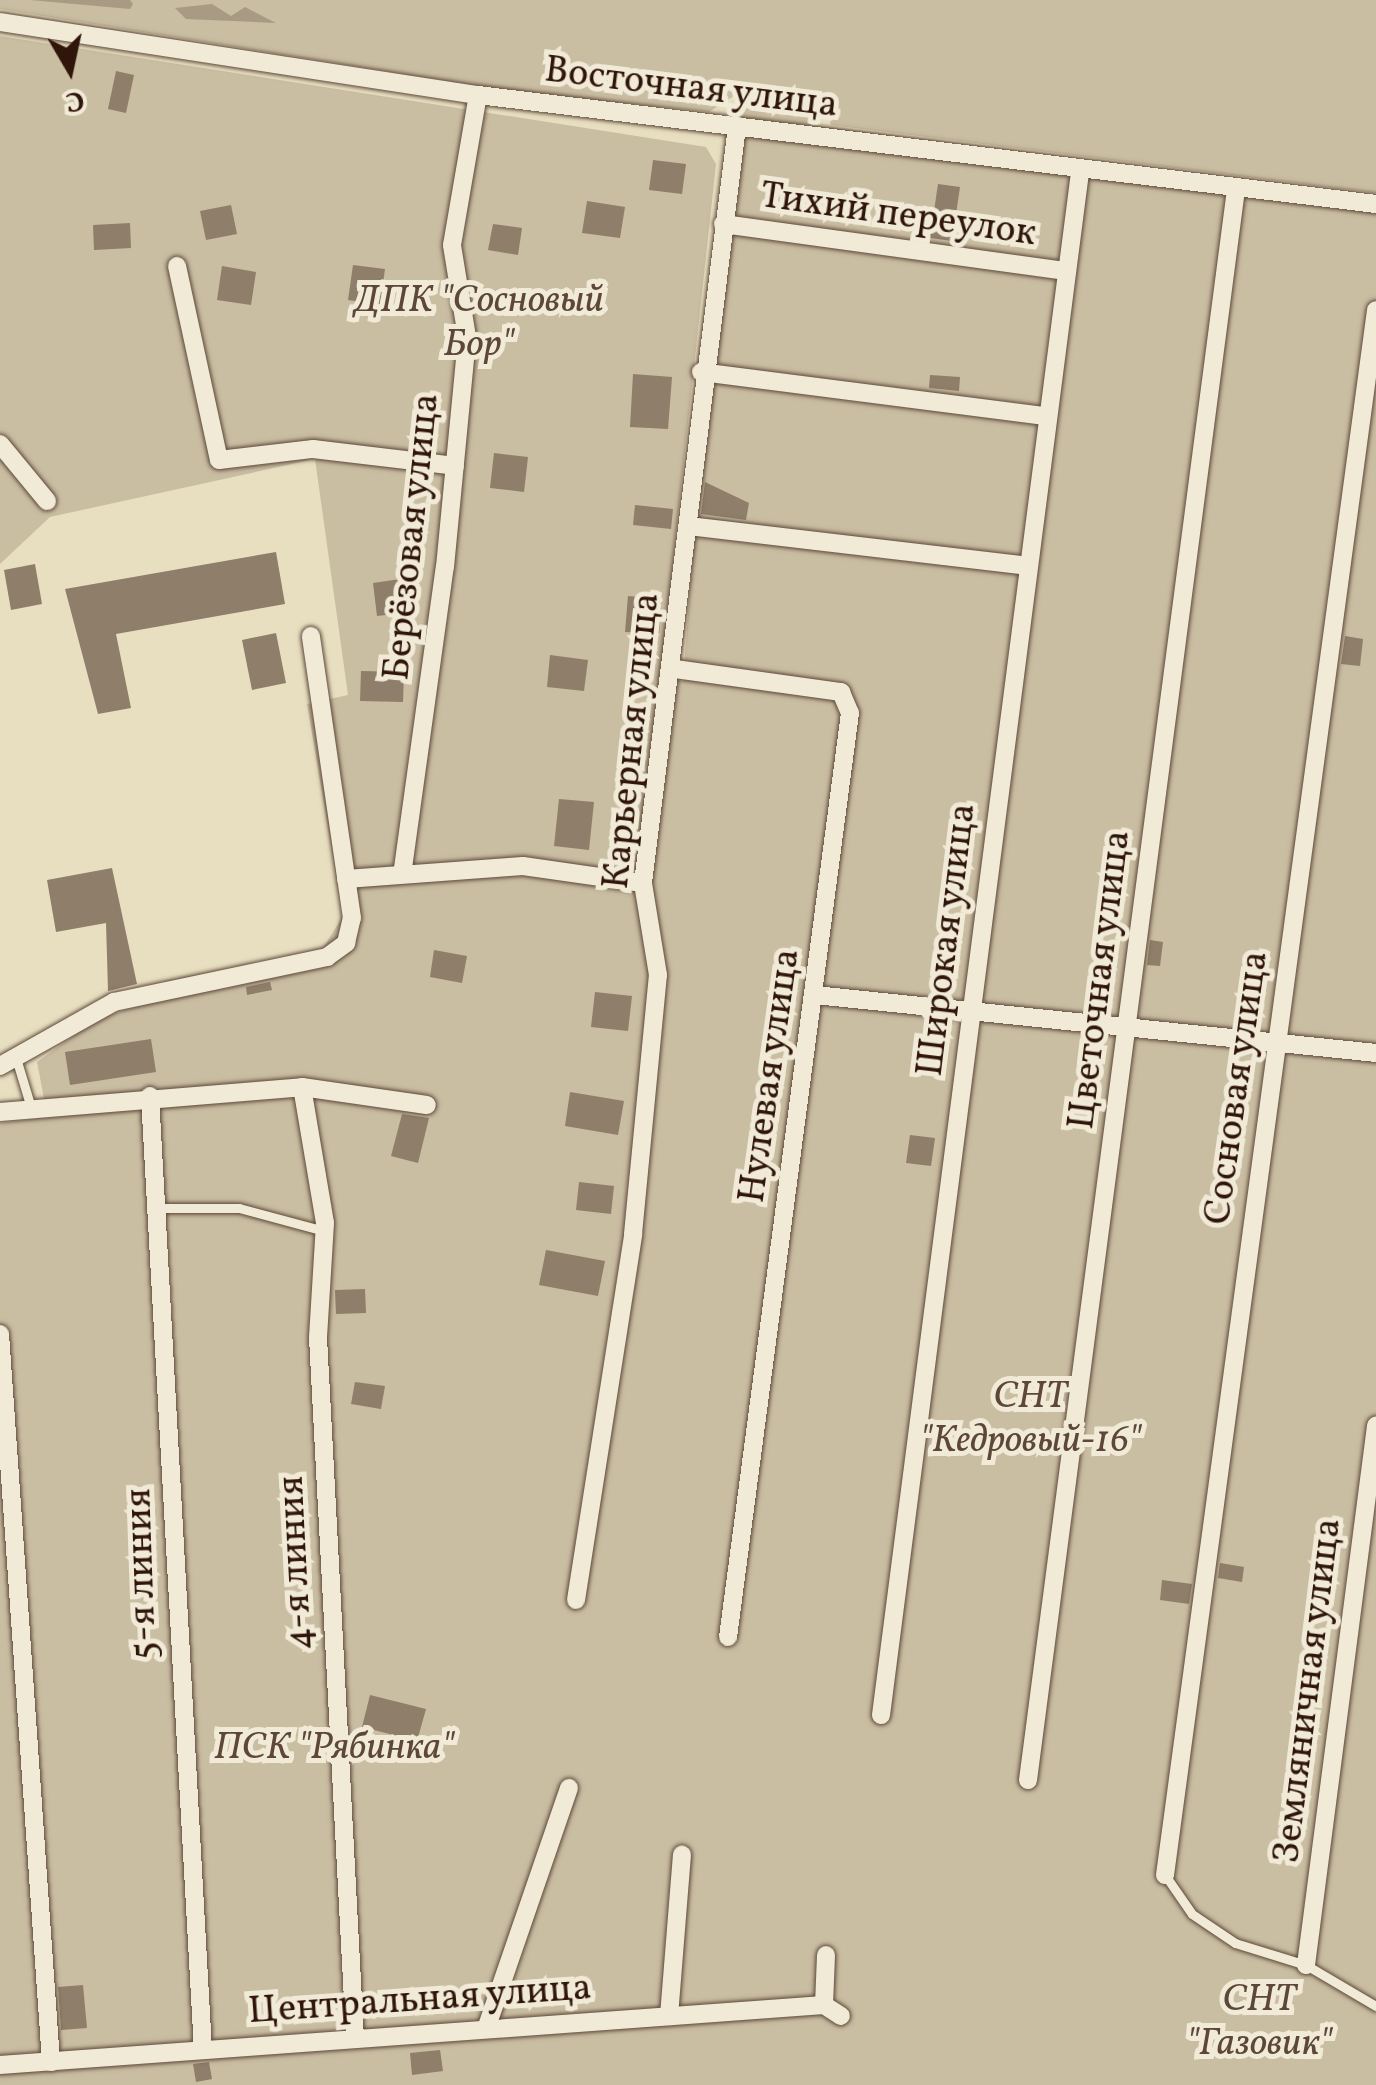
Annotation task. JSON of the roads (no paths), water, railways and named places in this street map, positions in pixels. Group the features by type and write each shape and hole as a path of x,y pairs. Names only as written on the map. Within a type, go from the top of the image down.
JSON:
{"street":[{"name":"Восточная улица","path":"0,22 478,95 1080,173 1376,204"},
{"name":"Берёзовая улица","path":"403,868 455,466 467,337 452,245 478,95"},
{"name":"Карьерная улица","path":"576,1600 624,1306 654,1029 657,954 643,882 675,670 700,372 737,126"},
{"name":"Широкая улица","path":"881,1715 1080,173"},
{"name":"Цветочная улица","path":"1028,1780 1236,189"},
{"name":"Тихий переулок","path":"723,224 1065,272"},
{"path":"177,266 219,460 313,449 455,466"},
{"name":"Сосновая улица","path":"1165,1875 1376,310"},
{"path":"700,372 1046,416"},
{"path":"0,444 48,501"},
{"path":"689,526 1028,566"},
{"path":"8,1062 114,1002 337,953 351,931 311,636"},
{"name":"Нулевая улица","path":"675,670 840,692 849,701 728,1637"},
{"path":"346,880 403,868 523,866 643,882"},
{"path":"814,995 1376,1053"},
{"path":"0,1112 150,1096 302,1087 427,1106"},
{"name":"4-я линия","path":"302,1087 324,1232 318,1337 355,2038"},
{"name":"5-я линия","path":"150,1096 160,1208 203,2049"},
{"path":"0,1334 52,2062"},
{"name":"Земляничная улица","path":"1306,1965 1376,1426"},
{"path":"486,2029 568,1788"},
{"path":"668,2016 682,1855"},
{"path":"826,1955 824,2005 841,2016"},
{"name":"Центральная улица","path":"0,2065 824,2005"}],"lane":[{"path":"8,1062 32,1111"},
{"path":"160,1208 238,1208 324,1232"},
{"path":"1165,1875 1192,1914 1235,1943 1306,1965 1376,2006"}],"park label":[{"name":"ДПК \"Сосновый Бор\"","path":"479,324"},
{"name":"СНТ \"Кедровый-16\"","path":"1030,1420"},
{"name":"ПСК \"Рябинка\"","path":"334,1749"},
{"name":"СНТ \"Газовик\"","path":"1259,2023"}]}
